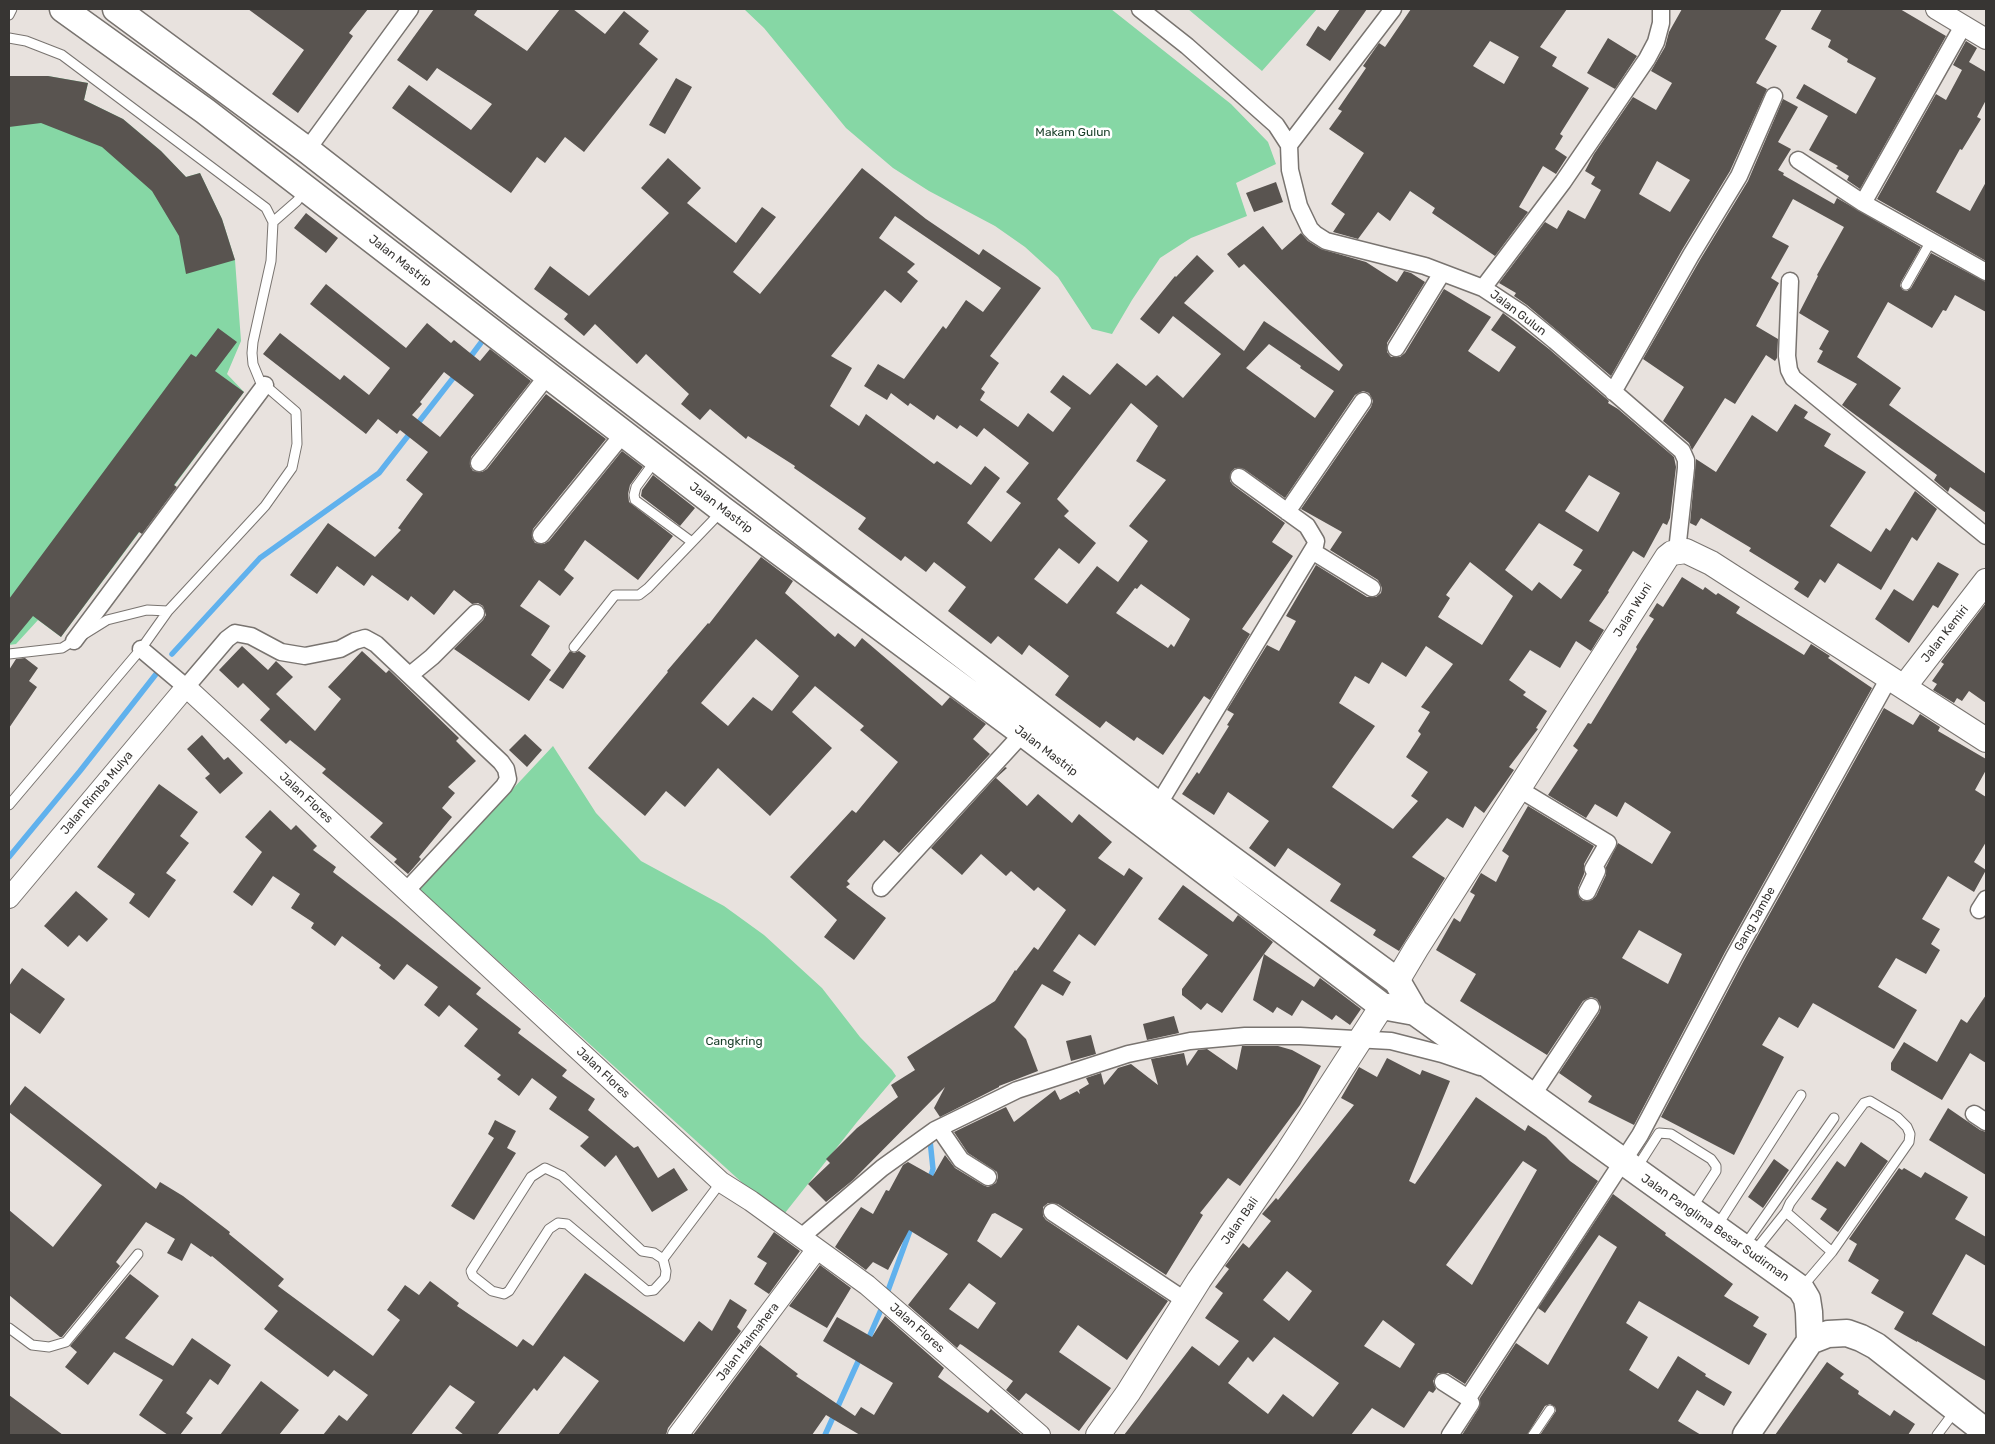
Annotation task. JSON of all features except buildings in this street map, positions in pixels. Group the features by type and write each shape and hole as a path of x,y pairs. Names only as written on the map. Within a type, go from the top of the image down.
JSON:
{"main road":[{"name":"Jalan Mastrip","path":"62,9 204,111 306,188 723,510 1023,733 1382,1006"},
{"name":"Jalan Mastrip","path":"116,9 306,150 509,308 1158,805 1397,981"},
{"path":"1677,551 1686,551 1710,563 1986,740"},
{"name":"Jalan Wuni","path":"1397,981 1666,557 1677,551"},
{"name":"Jalan Kemiri","path":"1897,683 1986,581"},
{"path":"928,664 944,641"},
{"name":"Jalan Panglima Besar Sudirman","path":"1397,981 1415,1012 1800,1289 1807,1299 1810,1341"},
{"name":"Jalan Panglima Besar Sudirman","path":"1382,1006 1415,1012"},
{"name":"Jalan Bali","path":"1098,1435 1128,1393 1186,1301 1287,1153 1382,1006"},
{"path":"1746,1435 1810,1341 1828,1334 1847,1333 1876,1346 1957,1409 1985,1428"}],"street":[{"path":"306,150 410,9"},
{"path":"1140,9 1187,46 1276,125 1290,145 1393,9"},
{"path":"1484,288 1563,182 1647,59 1656,42 1661,23 1661,9"},
{"path":"1936,9 1986,39"},
{"path":"1863,203 1962,26"},
{"path":"1613,392 1690,255 1739,176 1774,96"},
{"name":"Jalan Gulun","path":"1290,145 1290,170 1299,206 1310,229 1316,234 1326,241 1425,266 1484,288 1521,313 1673,441 1682,451 1686,460 1677,551"},
{"path":"1798,160 1863,203 1986,272"},
{"path":"1396,348 1442,273"},
{"path":"1790,281 1787,356 1789,370 1793,378 1986,536"},
{"path":"479,463 548,375"},
{"path":"74,641 265,385"},
{"path":"1287,512 1363,401"},
{"path":"541,535 624,433"},
{"path":"1158,805 1312,551 1316,541 1307,526 1239,477"},
{"path":"1312,551 1372,588"},
{"path":"410,675 432,657 476,613"},
{"path":"142,650 184,686 227,639 236,633 251,636 281,652 305,656 340,650 355,641 365,638 376,644 410,675 501,762 506,769 508,779 504,786 406,891"},
{"name":"Gang Jambe","path":"1450,1435 1470,1405 1471,1401 1468,1398 1629,1166 1640,1134 1734,957 1897,683"},
{"name":"Jalan Flores","path":"184,686 721,1182 751,1201 867,1286 1040,1435"},
{"name":"Jalan Rimba Mulya","path":"9,898 184,686"},
{"path":"881,888 1023,733"},
{"path":"1519,789 1608,844 1593,869 1597,871 1587,892"},
{"path":"1532,1096 1591,1007"},
{"path":"800,1238 910,1147 937,1129 1017,1090 1128,1054 1190,1041 1245,1036 1391,1041 1442,1054 1501,1074"},
{"path":"937,1129 961,1160 988,1177"},
{"path":"1052,1212 1186,1301"},
{"name":"Jalan Halmahera","path":"678,1435 817,1249"},
{"path":"1443,1382 1468,1398"}],"lane":[{"path":"9,15 12,9"},
{"path":"9,38 26,41 62,56 266,208 273,222 271,261 253,342 253,364 260,380 296,412 297,444 292,468 264,506 168,611 142,650 9,805"},
{"path":"273,222 297,201 306,188"},
{"path":"1906,284 1931,241"},
{"path":"657,458 636,487 635,500 692,542"},
{"path":"574,647 615,595 639,595 648,588 723,510"},
{"path":"9,654 62,648 107,620 147,610 168,611"},
{"path":"1716,1228 1801,1095"},
{"path":"1748,1251 1786,1212 1790,1203 1864,1103 1870,1101 1897,1117 1907,1127 1910,1134 1909,1142 1832,1252 1800,1289"},
{"path":"1748,1251 1834,1118"},
{"path":"1629,1166 1659,1133 1671,1134 1711,1159 1716,1166 1716,1171 1691,1210"},
{"path":"545,1168 562,1176 642,1251 654,1253 663,1259 666,1271 665,1278 654,1290 647,1291 567,1224 558,1223 549,1229 509,1291 504,1294 492,1291 473,1276 471,1271 531,1176 545,1168"},
{"path":"663,1259 721,1182"},
{"path":"1786,1212 1832,1252"},
{"path":"9,1328 32,1345 49,1347 66,1342 138,1254"},
{"path":"1937,1435 1957,1409"},
{"path":"1533,1435 1550,1410"}],"green space":[{"name":"Makam Gulun","path":"744,9 1111,9 1231,104 1268,142 1276,164 1236,183 1247,216 1191,238 1160,258 1112,334 1092,329 1058,277 1025,247 995,226 929,191 893,168 846,128 764,28"},
{"path":"1188,9 1317,9 1262,71"},
{"path":"9,76 48,76 88,83 84,100 123,119 161,151 186,177 200,173 222,219 235,260 241,341 227,374 244,392 61,637 38,620 16,644 9,645"},
{"name":"Cangkring","path":"553,746 596,813 641,861 724,906 764,935 822,988 860,1037 896,1076 781,1218 419,889"}],"waterway":[{"path":"468,360 483,340"},
{"path":"172,654 260,558 379,473 457,373"},
{"path":"9,857 80,771 160,669"},
{"path":"929,1181 933,1169 930,1140"},
{"path":"886,1296 912,1225"},
{"path":"867,1342 883,1305"},
{"path":"825,1435 861,1355"}]}
